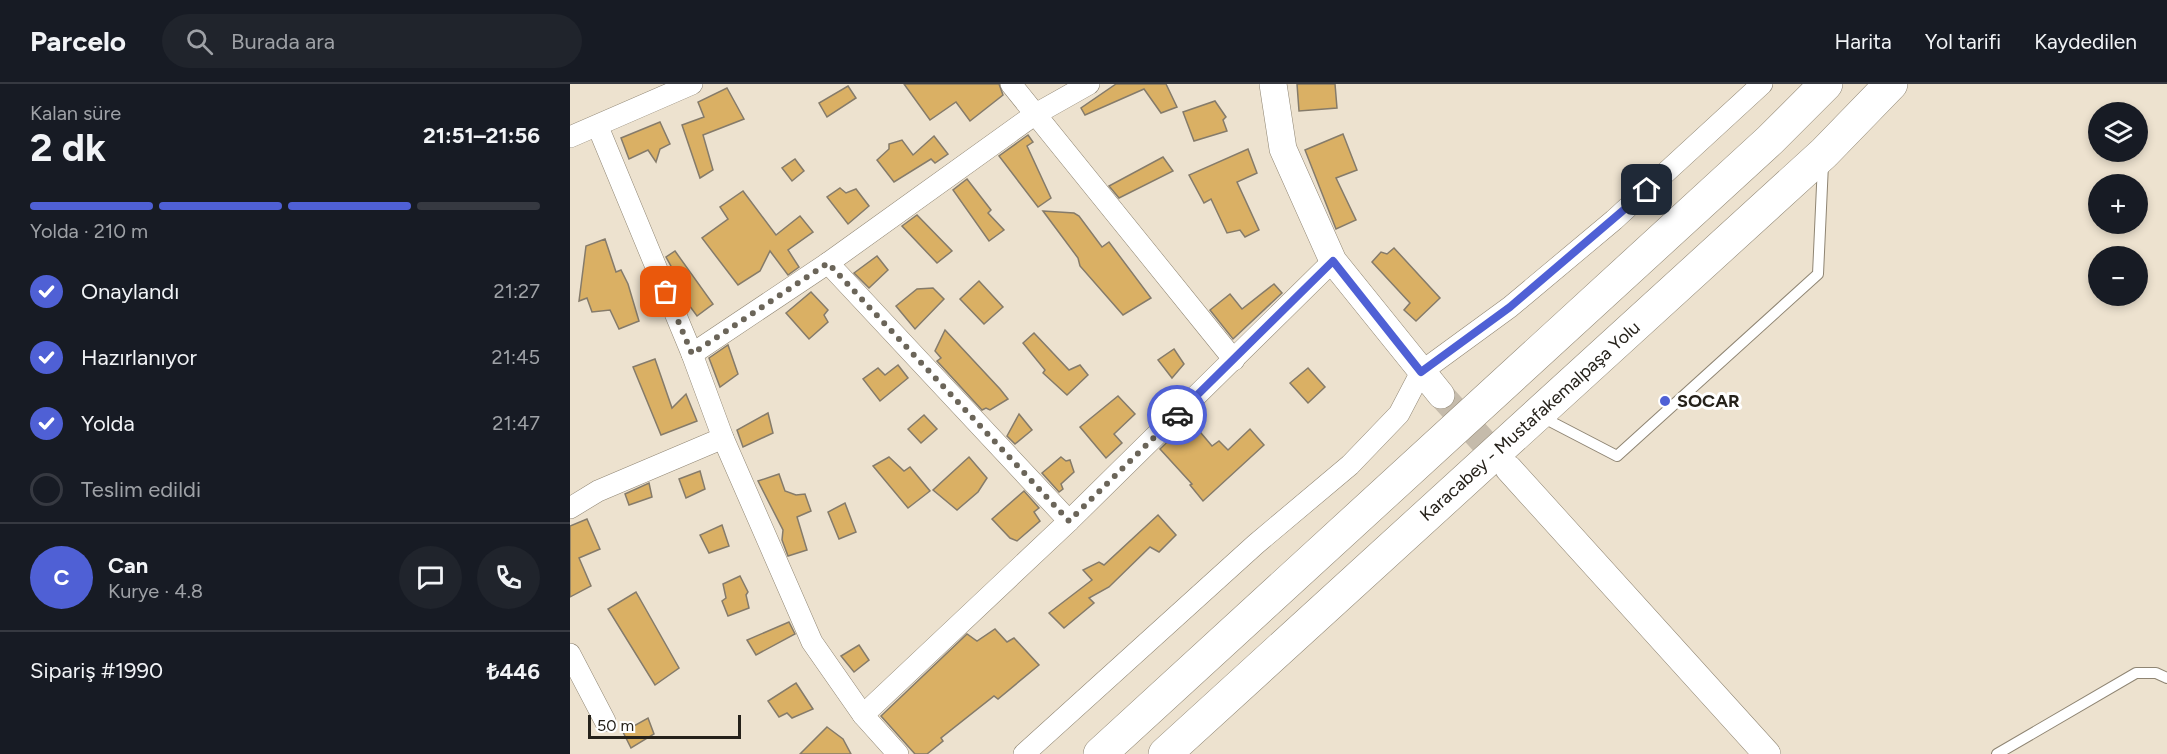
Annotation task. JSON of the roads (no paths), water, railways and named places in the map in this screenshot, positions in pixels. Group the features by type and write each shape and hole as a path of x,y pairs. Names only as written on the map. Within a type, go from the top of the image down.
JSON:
{"highway":[{"path":"1100,754 1770,140 1826,84"},
{"name":"Karacabey - Mustafakemalpaşa Yolu","path":"1165,754 1824,153 1892,84"}],"street":[{"path":"570,137 598,127 692,84"},
{"path":"1011,84 1234,360"},
{"path":"692,354 828,263 1034,115 1089,84"},
{"path":"1273,84 1283,149 1333,261 1441,395"},
{"path":"1024,754 1256,544 1350,465 1399,414 1421,372 1510,307 1614,220 1762,84"},
{"path":"598,127 692,354 723,438 812,642 863,715 898,754"},
{"path":"863,715 1069,521 1333,261"},
{"path":"828,263 1069,521"},
{"path":"570,508 598,491 723,438"},
{"path":"1509,469 1767,754"},
{"path":"570,654 605,721"}],"lane":[{"path":"1537,414 1617,456 1818,274 1824,153"},
{"path":"1997,754 2136,673 2156,673 2167,678"}],"tunnel":[{"path":"1441,395 1508,469"}],"place":[{"name":"SOCAR","path":"1665,401"}]}
